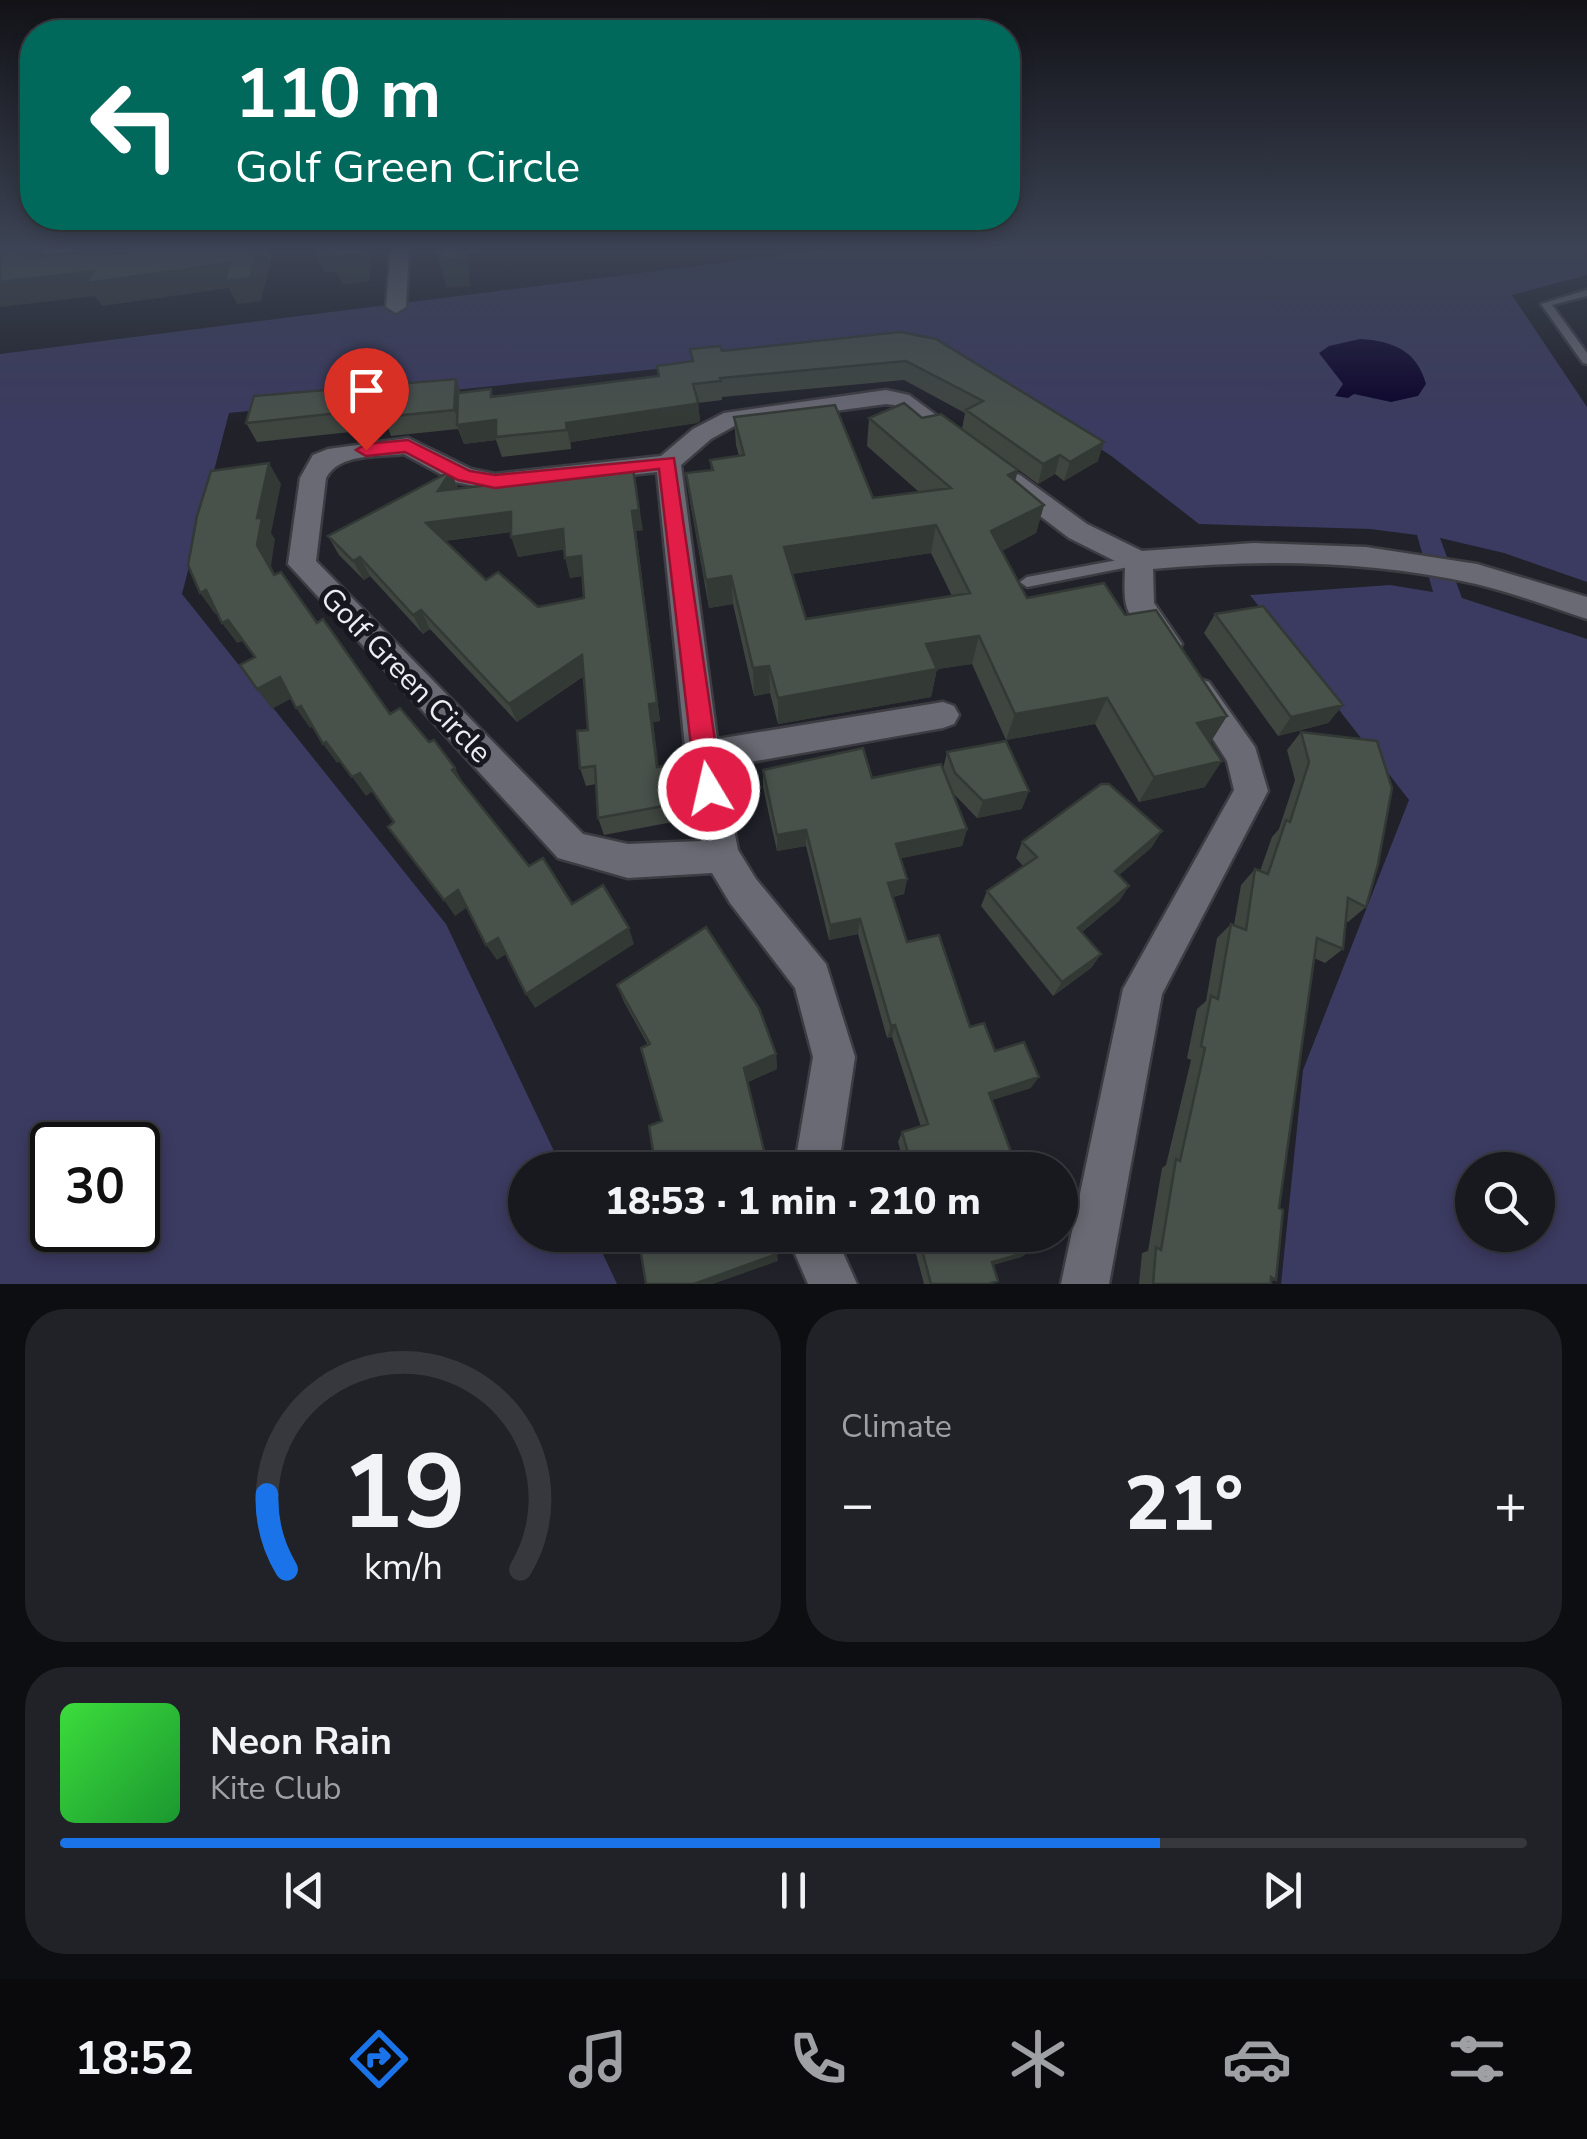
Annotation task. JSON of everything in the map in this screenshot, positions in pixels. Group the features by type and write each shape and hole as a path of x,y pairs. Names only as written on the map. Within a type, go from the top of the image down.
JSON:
{"street":[{"path":"819,1152 834,1056 812,978 743,891 721,855 703,756 668,462 702,434 732,418 886,396 901,400 1138,577 1140,605 1243,757 1250,790 1143,989 1085,1284"},
{"name":"Golf Green Circle","path":"668,462 495,482 464,476 408,446 337,454 322,461 313,478 302,564 571,846 602,859 638,866 721,855"},
{"path":"1138,577 1200,554 1398,557 1495,576 1587,608"},
{"path":"703,756 943,715"},
{"path":"818,1252 833,1284"}],"lane":[{"path":"1548,307 1587,361"},
{"path":"1027,582 1138,577"}],"shaded area":[{"path":"372,307 1520,307 1587,407 1587,582 1504,553 1440,538 1462,598 1587,639 1587,1284 1281,1284 1303,1070 1409,800 1250,595 1390,585 1433,592 1417,535 1370,529 1199,524 1110,455 930,341 229,413 182,594 446,924 554,1152 508,1152 508,1252 602,1252 617,1284 0,1284 0,354"},
{"path":"1360,339 1393,345 1410,355 1426,384 1418,396 1391,402 1354,394 1348,398 1335,396 1343,384 1319,353 1329,346"}],"building":[{"path":"900,332 936,339 1104,442 1070,462 1060,455 1043,464 966,410 983,401 906,361 720,378 721,381 693,384 698,402 695,404 566,423 567,430 496,437 496,420 457,425 458,393 491,389 491,397 659,376 657,366 693,361 690,349 720,346 722,351"},
{"path":"456,379 454,410 383,417 385,408 246,423 254,396"},
{"path":"904,403 922,418 941,414 1018,470 1008,475 1044,505 991,531 1027,598 1104,583 1125,615 1156,610 1227,716 1197,723 1222,761 1154,777 1107,698 1015,714 979,636 926,644 937,669 778,698 769,666 753,668 731,576 706,580 686,473 713,470 710,460 744,455 734,417 835,405 873,498 951,488 869,418","holes":["936,525 970,593 806,619 784,547"]},
{"path":"269,463 257,518 262,518 257,545 274,575 281,572 317,623 323,619 390,714 400,708 429,742 434,740 455,768 452,770 529,866 543,858 572,904 603,885 629,928 526,994 498,938 486,945 458,890 444,900 388,827 394,822 360,773 352,777 326,742 323,744 301,706 296,708 280,677 257,689 240,665 255,657 228,620 222,623 206,590 200,593 188,565 211,471"},
{"path":"633,468 639,510 632,511 657,703 649,704 657,767 669,765 675,804 598,818 595,766 580,768 577,731 588,730 582,655 509,704 421,610 413,615 360,557 353,561 328,536 451,471 438,491","holes":["511,512 511,537 563,529 565,558 581,556 584,598 538,607 498,572 486,580 426,523"]},
{"path":"1263,606 1343,705 1291,717 1215,614"},
{"path":"1301,732 1377,741 1392,788 1366,907 1348,898 1343,949 1317,938 1279,1208 1283,1210 1276,1280 1271,1277 1271,1284 1153,1284 1156,1247 1161,1250 1176,1159 1180,1161 1205,1048 1201,1046 1211,996 1218,999 1231,924 1246,930 1255,869 1268,874 1286,820 1290,822 1309,762"},
{"path":"1006,741 1029,791 983,801 955,773 947,752"},
{"path":"863,748 872,778 941,764 967,829 896,844 907,879 888,883 907,942 939,935 970,1027 984,1023 995,1051 1024,1042 1039,1077 989,1093 1011,1152 908,1152 902,1132 928,1124 895,1025 891,1026 860,919 830,925 806,830 777,835 763,770"},
{"path":"1101,784 1109,784 1162,831 1115,871 1129,886 1078,928 1101,954 1062,982 987,891 1037,857 1022,842"},
{"path":"706,927 759,1008 776,1054 744,1068 764,1152 653,1152 649,1126 662,1121 641,1048 650,1044 617,985"},
{"path":"641,1252 777,1252 694,1284 646,1284"},
{"path":"923,1252 1027,1252 992,1262 998,1281 931,1284"}],"route":[{"path":"366,450 408,446 464,476 495,482 668,462 709,789"}]}
